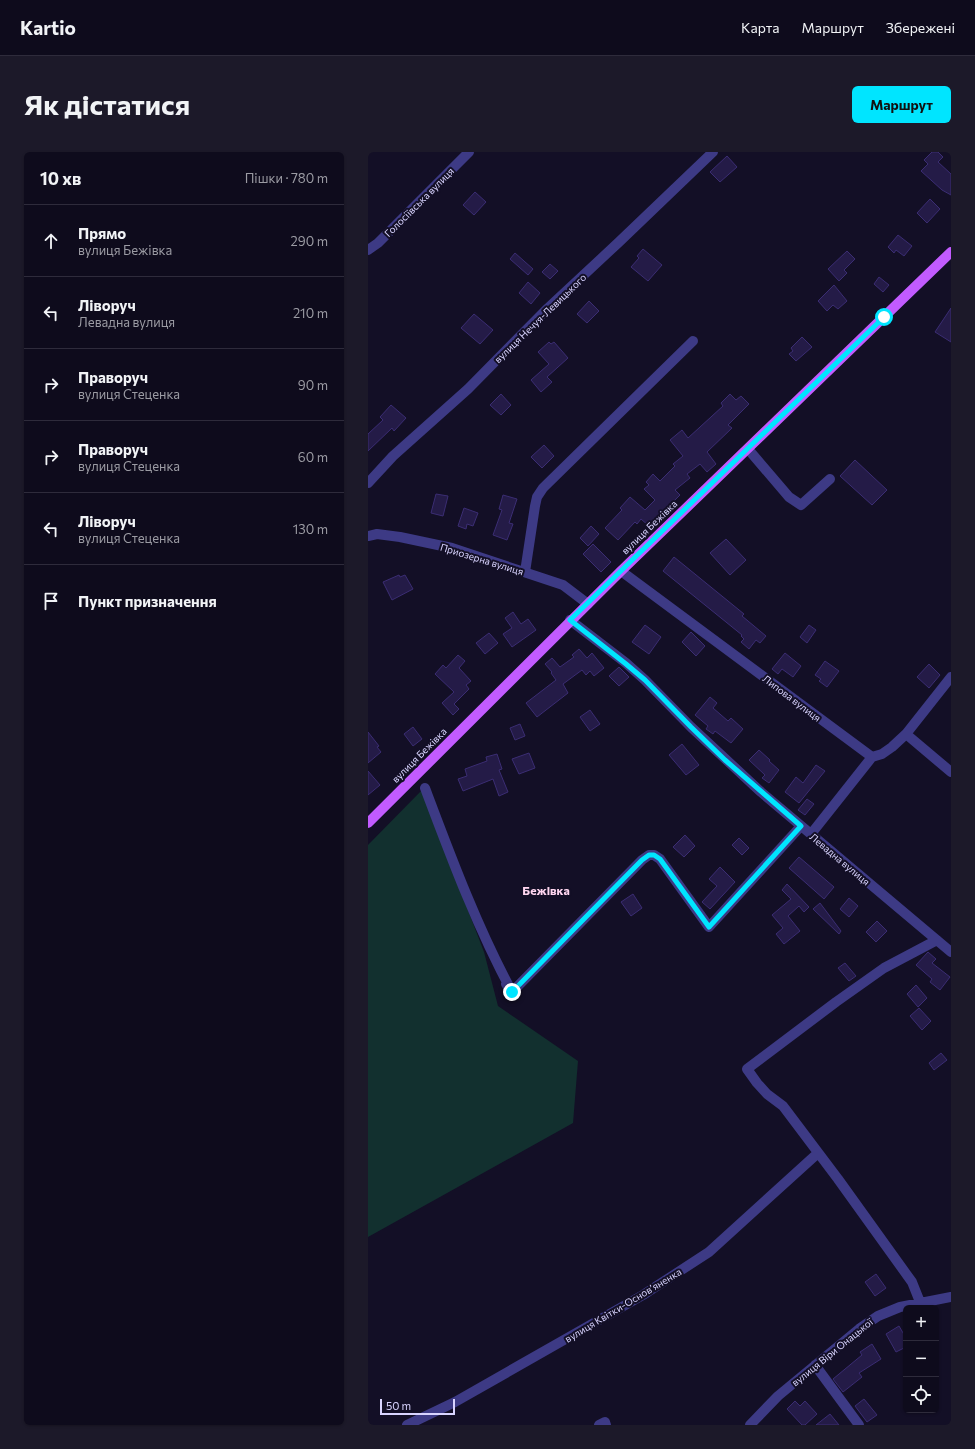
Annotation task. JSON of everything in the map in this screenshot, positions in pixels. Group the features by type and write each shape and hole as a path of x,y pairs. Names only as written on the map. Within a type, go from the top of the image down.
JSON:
{"main road":[{"name":"вулиця Бежівка","path":"368,823 620,571 951,252"}],"street":[{"name":"Голосіївська вулиця","path":"368,250 378,243 469,152"},
{"name":"вулиця Нечуя-Левицького","path":"368,484 392,456 468,389 545,311 620,242 713,152"},
{"path":"525,572 535,506 537,497 543,488 693,340"},
{"path":"748,449 789,497 801,505 830,479"},
{"name":"Приозерна вулиця","path":"368,536 377,534 400,537 452,548 563,586 588,604"},
{"name":"Липова вулиця","path":"620,571 872,757"},
{"name":"Левадна вулиця","path":"570,620 645,680 725,760 951,952"},
{"path":"811,834 872,757 882,754 906,734 951,677"},
{"path":"906,734 951,772"},
{"path":"426,788 456,869 509,988 649,855 654,855 660,859 709,927 801,826"},
{"path":"920,1302 912,1282 818,1153 783,1106 767,1094 757,1083 747,1068 884,968 937,940"},
{"name":"вулиця Квітки-Основʼяненка","path":"406,1425 455,1402 590,1325 643,1294 709,1252 818,1153"},
{"name":"вулиця Віри Онацької","path":"750,1425 778,1396 859,1329 878,1316 900,1307 951,1297"},
{"path":"815,1365 859,1425"},
{"path":"599,1425 605,1422 606,1425"}],"green space":[{"path":"422,790 484,952 498,1006 578,1061 573,1123 368,1237 368,845"}],"building":[{"path":"932,152 938,152 943,157 938,162 951,174 951,195 942,190 921,171 928,164 924,160"},
{"path":"727,156 737,167 720,182 710,172"},
{"path":"475,192 486,202 474,215 463,205"},
{"path":"930,199 940,209 927,223 917,213"},
{"path":"898,235 912,246 904,256 896,250 894,253 888,247"},
{"path":"643,249 662,265 648,281 631,267 639,258 637,256"},
{"path":"847,251 855,259 844,270 847,273 839,281 828,269"},
{"path":"515,253 533,269 528,275 510,259"},
{"path":"550,264 558,271 550,279 542,272"},
{"path":"879,277 889,285 883,292 874,284"},
{"path":"528,282 540,293 531,304 519,293"},
{"path":"834,285 847,301 838,309 833,305 827,311 818,301"},
{"path":"589,301 599,311 587,323 577,314"},
{"path":"951,308 951,342 935,332"},
{"path":"474,314 493,330 480,344 461,328"},
{"path":"802,337 812,347 796,361 789,354 793,351 791,348"},
{"path":"549,342 551,344 554,342 568,358 547,377 552,382 541,392 531,380 549,364 538,352"},
{"path":"501,394 511,405 501,415 490,405"},
{"path":"730,394 736,400 741,396 749,404 728,425 732,428 707,452 716,464 707,472 700,464 687,474 690,478 675,490 680,495 649,526 641,519 637,524 635,522 618,540 605,528 622,510 620,508 630,497 645,510 655,500 644,489 649,485 646,482 653,474 660,481 675,466 673,464 683,456 670,440 682,430 688,438 723,406 721,403"},
{"path":"391,405 406,418 394,431 392,428 368,451 368,434 383,420 380,417"},
{"path":"544,445 554,456 542,468 531,457"},
{"path":"855,460 887,490 872,505 840,476"},
{"path":"436,494 448,496 443,516 431,513"},
{"path":"503,495 517,499 509,523 513,524 507,540 493,535 502,510 499,509"},
{"path":"464,508 478,513 473,526 467,524 466,529 458,526"},
{"path":"591,526 599,534 588,546 580,538"},
{"path":"726,539 746,560 730,575 710,553"},
{"path":"593,544 611,562 601,572 583,554"},
{"path":"674,557 744,614 742,616 766,636 760,643 756,640 749,649 741,642 744,639 741,636 742,635 663,571"},
{"path":"399,575 400,577 405,575 413,589 392,600 383,582"},
{"path":"513,612 521,624 528,619 536,630 512,647 503,634 512,628 505,618"},
{"path":"645,625 661,637 649,654 632,642"},
{"path":"809,625 816,630 807,643 800,637"},
{"path":"691,632 705,646 696,656 682,642"},
{"path":"489,633 498,643 485,654 476,643"},
{"path":"579,649 587,658 592,653 604,668 594,676 590,671 586,675 582,670 563,684 568,693 537,717 526,703 556,680 551,673 552,672 545,664 552,658 560,667 574,657 572,655"},
{"path":"785,653 801,666 793,677 782,669 778,674 772,669"},
{"path":"458,655 465,661 459,668 471,681 466,685 469,689 454,704 459,709 453,715 442,703 454,692 435,674 443,665 446,668"},
{"path":"825,661 839,671 827,687 819,681 821,679 815,675"},
{"path":"929,664 940,675 929,688 917,677"},
{"path":"619,667 629,677 619,686 609,676"},
{"path":"710,697 717,703 713,708 728,721 731,718 743,729 731,743 715,731 713,734 706,729 708,726 695,715"},
{"path":"590,710 600,724 590,731 580,717"},
{"path":"520,724 525,736 515,740 510,728"},
{"path":"413,727 422,739 413,746 404,734"},
{"path":"368,732 379,746 377,747 381,752 368,763"},
{"path":"682,744 699,765 686,775 669,755"},
{"path":"759,750 779,770 769,783 762,778 765,775 749,760"},
{"path":"529,753 535,768 519,774 512,759"},
{"path":"497,754 502,769 499,770 508,792 499,796 493,779 463,791 458,779 467,776 465,769 487,761 486,757"},
{"path":"816,765 825,771 799,803 785,792 796,777 803,783"},
{"path":"368,771 380,785 368,795"},
{"path":"807,799 814,804 805,815 798,810"},
{"path":"685,835 695,846 684,857 673,847"},
{"path":"739,838 749,848 742,855 732,845"},
{"path":"799,857 834,887 824,899 789,868"},
{"path":"720,867 735,882 710,909 702,902 717,886 709,879"},
{"path":"787,884 809,907 804,912 799,906 788,916 800,931 784,944 776,934 783,928 772,915 791,899 782,890"},
{"path":"633,894 642,908 631,916 621,902"},
{"path":"849,898 858,906 849,917 840,909"},
{"path":"820,903 841,931 839,934 813,909"},
{"path":"877,921 887,931 876,942 866,932"},
{"path":"928,952 936,959 932,963 950,977 940,990 930,982 932,979 916,965"},
{"path":"845,963 856,976 849,981 838,968"},
{"path":"916,985 927,998 918,1007 907,994"},
{"path":"919,1008 931,1021 922,1030 910,1016"},
{"path":"941,1053 947,1060 934,1070 929,1063"},
{"path":"876,1274 886,1288 875,1296 865,1282"},
{"path":"899,1326 903,1333 903,1348 896,1352 886,1334"},
{"path":"872,1344 881,1359 859,1373 862,1377 843,1392 833,1379 862,1355 860,1352"},
{"path":"864,1399 877,1415 867,1422 855,1406"},
{"path":"795,1401 800,1406 805,1401 817,1414 805,1425 802,1425 787,1409"},
{"path":"830,1414 839,1425 816,1425"}],"district":[{"name":"Бежівка","path":"546,891"}],"route":[{"path":"512,992 642,860 649,855 654,855 660,859 709,927 801,826 725,760 645,680 570,620 884,317"}]}
